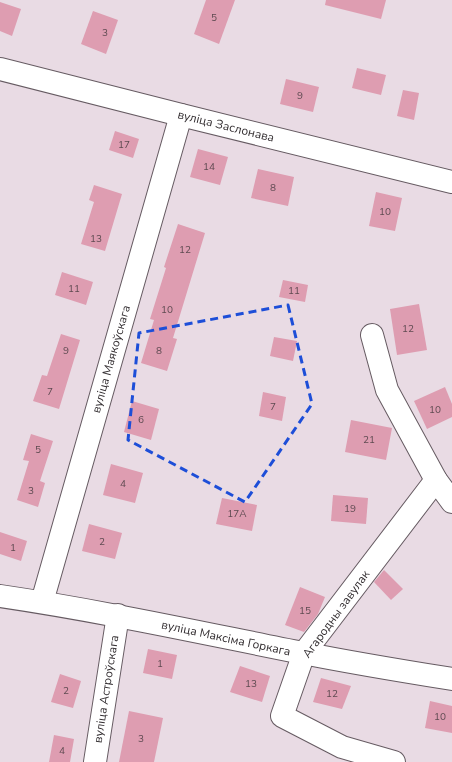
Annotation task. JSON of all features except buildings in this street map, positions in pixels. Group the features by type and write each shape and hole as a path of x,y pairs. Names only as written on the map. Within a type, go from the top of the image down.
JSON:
{"street":[{"name":"вуліца Заслонава","path":"0,69 452,182"},
{"name":"вуліца Маякоўскага","path":"42,602 181,115"},
{"path":"372,334 387,390 436,480 452,502"},
{"name":"Агародны завулак","path":"394,762 342,747 282,716 304,654 436,480"},
{"name":"вуліца Максіма Горкага","path":"0,596 118,615 304,654 452,679"},
{"name":"вуліца Астроўскага","path":"95,762 118,615"}],"highlighted area":[{"path":"288,305 312,404 245,502 128,440 139,333"}]}
